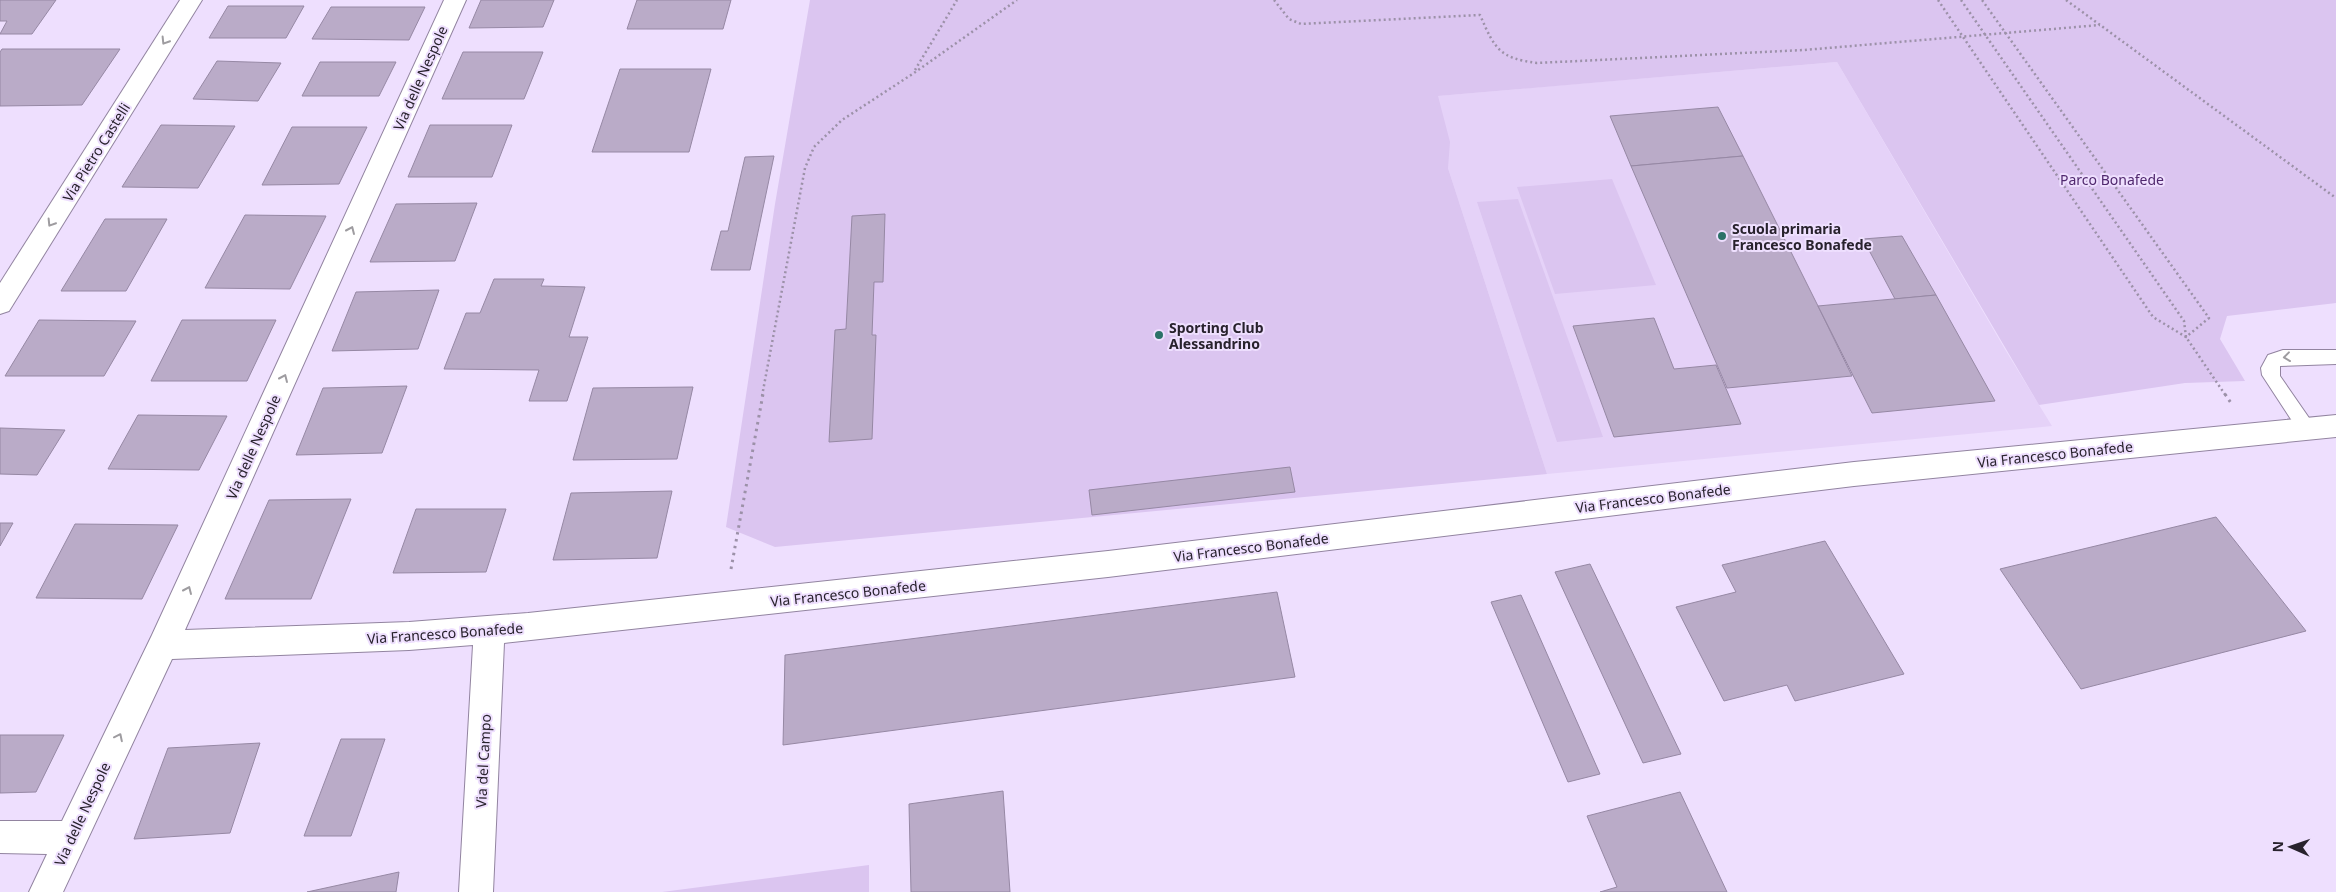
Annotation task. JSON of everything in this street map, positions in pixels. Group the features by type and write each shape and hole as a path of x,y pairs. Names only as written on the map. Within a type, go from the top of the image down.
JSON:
{"street":[{"name":"Via Pietro Castelli","path":"0,304 191,0"},
{"name":"Via delle Nespole","path":"46,892 163,645 455,0"},
{"name":"Via Francesco Bonafede","path":"163,645 490,631 1108,564 1854,474 2336,426"},
{"name":"Via del Campo","path":"476,892 490,631"},
{"path":"0,837 70,838"}],"lane":[{"path":"2307,428 2274,381 2270,373 2270,366 2274,360 2283,357 2336,356"}],"path":[{"path":"914,73 957,0"},
{"path":"724,607 806,168 814,147 842,120 914,73 1017,0"},
{"path":"1274,0 1289,19 1301,24 1480,15 1497,52 1512,60 1537,63 1804,50 2100,25"},
{"path":"1938,0 2153,316 2186,337"},
{"path":"1962,0 2184,321 2186,337 2206,369 2253,434"},
{"path":"1982,0 2209,318 2186,337"},
{"path":"2066,0 2336,198"}],"shaded area":[{"path":"1837,62 2052,426 1547,474 1448,168 1437,96"}],"green space":[{"name":"Parco Bonafede","path":"810,0 2336,0 2336,303 2227,316 2220,339 2245,381 2185,383 2039,405 1837,62 1438,96 1450,142 1448,168 1547,474 775,547 726,527 775,204"},
{"path":"1612,179 1656,285 1555,294 1517,187"},
{"path":"1518,199 1603,437 1557,442 1477,202"},
{"path":"869,865 869,892 662,892"}],"building":[{"path":"0,0 56,0 32,34 0,34 7,21 0,21"},
{"path":"481,0 554,0 543,27 469,28"},
{"path":"637,0 731,0 723,29 627,29"},
{"path":"228,6 304,6 286,38 209,38"},
{"path":"331,7 425,7 409,40 312,39"},
{"path":"2,49 120,49 82,105 0,106 0,52"},
{"path":"463,52 543,52 524,99 442,99"},
{"path":"217,61 281,63 258,101 193,99"},
{"path":"320,62 396,62 379,96 302,96"},
{"path":"620,69 711,69 689,152 592,152"},
{"path":"1718,107 1743,156 1631,166 1610,116"},
{"path":"161,125 235,126 198,188 122,187"},
{"path":"430,125 512,125 492,177 408,177"},
{"path":"292,127 367,127 339,184 262,185"},
{"path":"774,156 750,270 711,270 721,231 728,231 745,157"},
{"name":"Scuola primaria Francesco Bonafede","path":"1743,156 1852,376 1727,388 1631,166"},
{"path":"477,203 455,261 370,262 396,204"},
{"path":"885,214 883,282 874,282 872,335 876,335 872,439 829,442 835,330 846,329 852,216"},
{"path":"245,215 326,216 290,289 205,288"},
{"path":"105,219 167,219 126,291 61,291"},
{"path":"1902,236 1936,295 1895,299 1863,239"},
{"path":"494,279 544,279 541,286 585,287 569,337 588,337 567,401 529,401 539,370 444,369 466,313 480,313"},
{"path":"439,290 418,349 332,351 356,292"},
{"path":"1936,295 1995,401 1872,413 1818,306"},
{"path":"1654,318 1674,369 1716,365 1741,424 1614,437 1573,326"},
{"path":"39,320 136,321 104,376 5,376"},
{"path":"182,320 276,320 247,381 151,381"},
{"path":"407,386 382,453 296,455 323,388"},
{"path":"693,387 677,459 573,460 593,388"},
{"path":"138,415 227,416 199,470 108,469"},
{"path":"0,428 65,430 37,475 0,474"},
{"path":"1290,467 1295,492 1092,515 1089,490"},
{"path":"672,491 657,558 553,560 571,493"},
{"path":"351,499 311,599 225,599 269,500"},
{"path":"416,509 506,509 486,572 393,573"},
{"path":"2216,517 2306,631 2081,689 2000,569"},
{"path":"0,523 13,523 0,546"},
{"path":"75,524 178,525 142,599 36,598"},
{"path":"1825,541 1904,674 1795,701 1787,685 1724,701 1676,607 1736,592 1722,565"},
{"path":"1590,564 1681,754 1643,763 1555,572"},
{"path":"1277,592 1295,677 783,745 785,655"},
{"path":"1521,595 1600,774 1568,782 1491,602"},
{"path":"0,735 64,735 36,792 0,793"},
{"path":"341,739 385,739 351,836 304,836"},
{"path":"260,743 230,833 134,839 168,748"},
{"path":"1003,791 1010,892 911,892 909,804"},
{"path":"1680,792 1727,892 1600,892 1617,887 1587,816"},
{"path":"399,872 396,892 307,892"}],"place":[{"name":"Scuola primaria Francesco Bonafede","path":"1722,236"},
{"name":"Sporting Club Alessandrino","path":"1159,335"}]}
